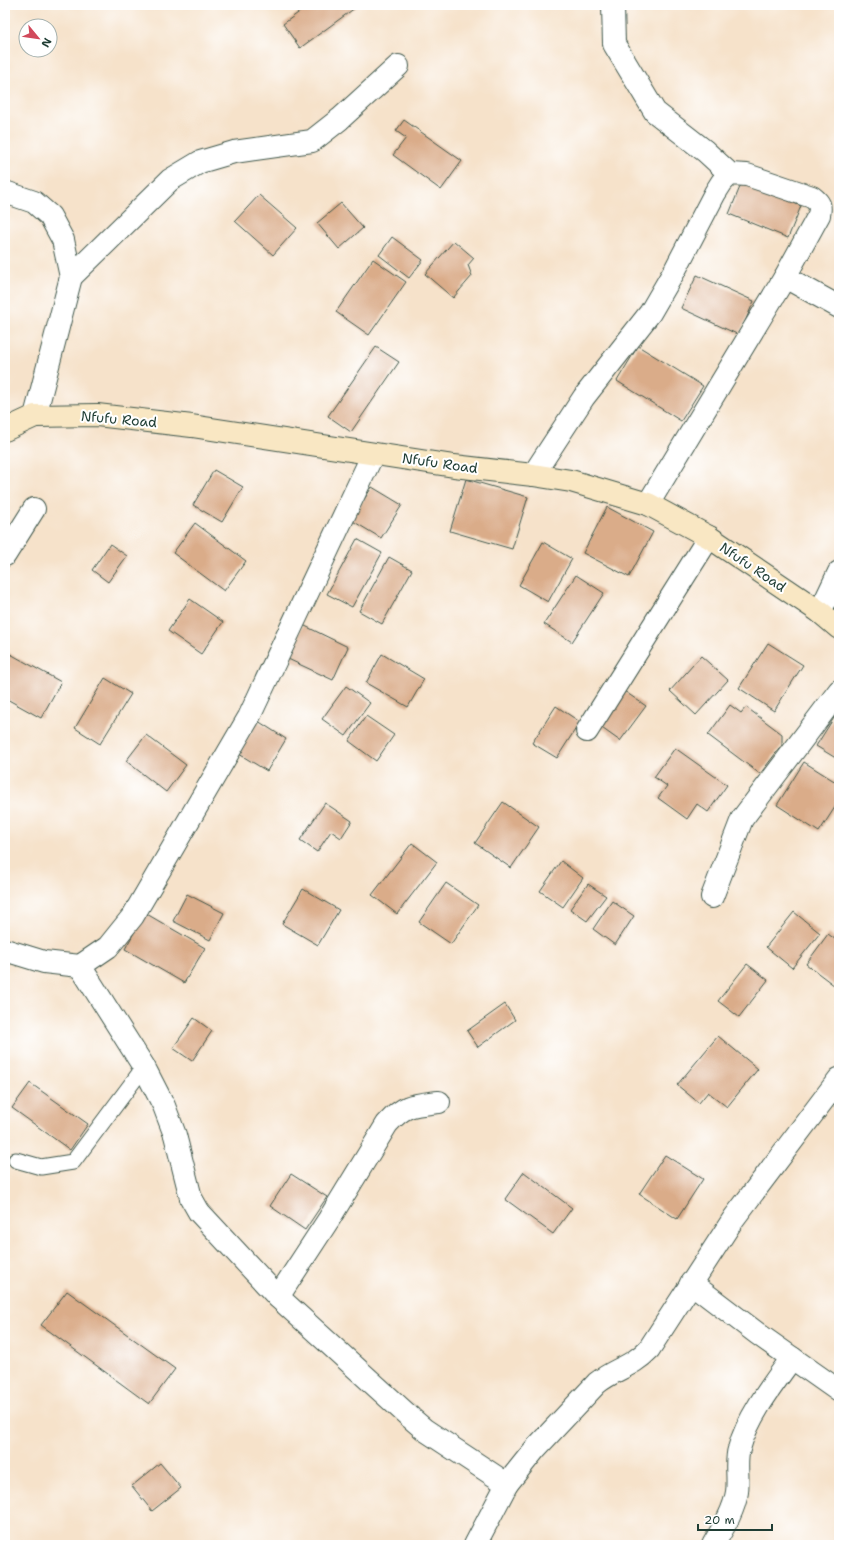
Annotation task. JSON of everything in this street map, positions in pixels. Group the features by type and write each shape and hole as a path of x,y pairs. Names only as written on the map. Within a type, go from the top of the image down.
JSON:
{"street":[{"path":"613,5 614,44 655,112 705,151 730,174"},
{"path":"71,277 170,180 200,162 234,152 312,141 398,66"},
{"path":"533,475 584,397 650,313 675,270 715,193 722,182 730,174 740,173 812,197 819,202 821,207 819,215 785,277 648,504"},
{"path":"5,192 34,202 50,216 63,240 71,277 35,416"},
{"path":"785,277 839,308"},
{"name":"Nfufu Road","path":"5,430 35,416 96,415 192,426 454,466 571,481 648,504 709,537 820,612 839,628"},
{"path":"5,950 44,962 80,966 108,947 133,916 249,717 373,454"},
{"path":"5,555 34,509"},
{"path":"587,731 709,537"},
{"path":"820,612 839,572"},
{"path":"712,897 725,860 745,815 839,691"},
{"path":"80,966 144,1067 164,1106 175,1135 191,1198 199,1212 278,1297 411,1418 425,1430 507,1484"},
{"path":"475,1545 507,1484 535,1449 597,1383 607,1375 632,1364 649,1348 734,1218 839,1079"},
{"path":"278,1297 329,1220 387,1124 396,1113 409,1105 439,1102"},
{"path":"691,1283 839,1391"},
{"path":"713,1545 732,1511 737,1492 738,1450 743,1437 761,1404 792,1358"}],"lane":[{"path":"16,1160 41,1167 73,1162 144,1067"}],"building":[{"path":"309,5 359,5 300,48 283,24"},
{"path":"404,120 462,161 441,190 393,155 406,138 396,131"},
{"path":"742,182 801,206 788,238 729,214"},
{"path":"259,195 297,228 273,255 235,221"},
{"path":"341,203 363,228 339,249 317,223"},
{"path":"392,237 423,260 409,278 379,255"},
{"path":"454,241 474,258 468,265 472,276 453,298 425,274"},
{"path":"373,259 406,282 369,335 336,312"},
{"path":"697,275 754,301 739,335 681,308"},
{"path":"638,346 703,386 681,421 617,381"},
{"path":"376,347 399,362 351,432 328,416"},
{"path":"214,470 243,487 222,522 193,505"},
{"path":"466,479 528,497 512,549 450,531"},
{"path":"372,487 402,505 381,538 351,520"},
{"path":"607,507 653,532 629,577 583,553"},
{"path":"195,523 246,561 224,591 173,553"},
{"path":"357,539 382,553 352,607 327,594"},
{"path":"543,542 572,559 548,602 519,585"},
{"path":"110,544 127,556 108,582 92,570"},
{"path":"389,557 412,570 382,624 359,611"},
{"path":"576,575 604,593 572,642 544,624"},
{"path":"190,599 223,622 201,654 168,631"},
{"path":"303,625 348,647 333,680 288,659"},
{"path":"768,643 803,665 774,711 739,688"},
{"path":"5,651 61,682 41,718 5,698"},
{"path":"382,654 424,679 408,707 366,683"},
{"path":"701,656 728,680 696,715 670,691"},
{"path":"105,678 131,694 100,744 75,728"},
{"path":"346,686 370,703 346,736 322,719"},
{"path":"624,691 646,706 620,741 599,726"},
{"path":"730,705 741,713 746,707 782,734 782,745 760,774 708,735"},
{"path":"556,706 580,722 557,758 532,743"},
{"path":"839,710 839,760 816,746"},
{"path":"366,716 394,735 376,761 349,741"},
{"path":"258,721 286,739 267,771 239,754"},
{"path":"146,735 186,765 166,792 126,761"},
{"path":"675,748 727,785 708,812 697,804 687,819 658,798 667,786 654,777"},
{"path":"804,762 839,784 839,801 819,832 777,805"},
{"path":"503,802 539,827 511,868 475,843"},
{"path":"325,803 352,821 341,838 331,831 317,852 300,840"},
{"path":"412,843 437,862 397,914 372,895"},
{"path":"561,861 583,878 563,907 540,891"},
{"path":"446,883 478,905 451,944 419,922"},
{"path":"588,884 606,896 587,921 570,909"},
{"path":"303,889 339,910 318,945 282,924"},
{"path":"187,894 224,913 210,940 173,921"},
{"path":"612,901 634,916 615,945 593,929"},
{"path":"794,912 820,933 792,968 766,947"},
{"path":"145,913 205,948 184,983 125,949"},
{"path":"828,934 839,942 839,989 806,964"},
{"path":"747,964 768,980 739,1017 718,1001"},
{"path":"505,1004 515,1020 478,1047 467,1031"},
{"path":"194,1018 212,1031 192,1061 173,1048"},
{"path":"718,1036 758,1069 727,1107 708,1092 699,1103 677,1085"},
{"path":"30,1083 88,1124 70,1150 12,1108"},
{"path":"665,1155 703,1179 677,1219 639,1194"},
{"path":"524,1172 572,1208 553,1234 505,1199"},
{"path":"291,1174 327,1197 305,1230 270,1206"},
{"path":"67,1291 175,1369 149,1404 41,1325"},
{"path":"160,1463 181,1488 152,1511 132,1486"}]}
